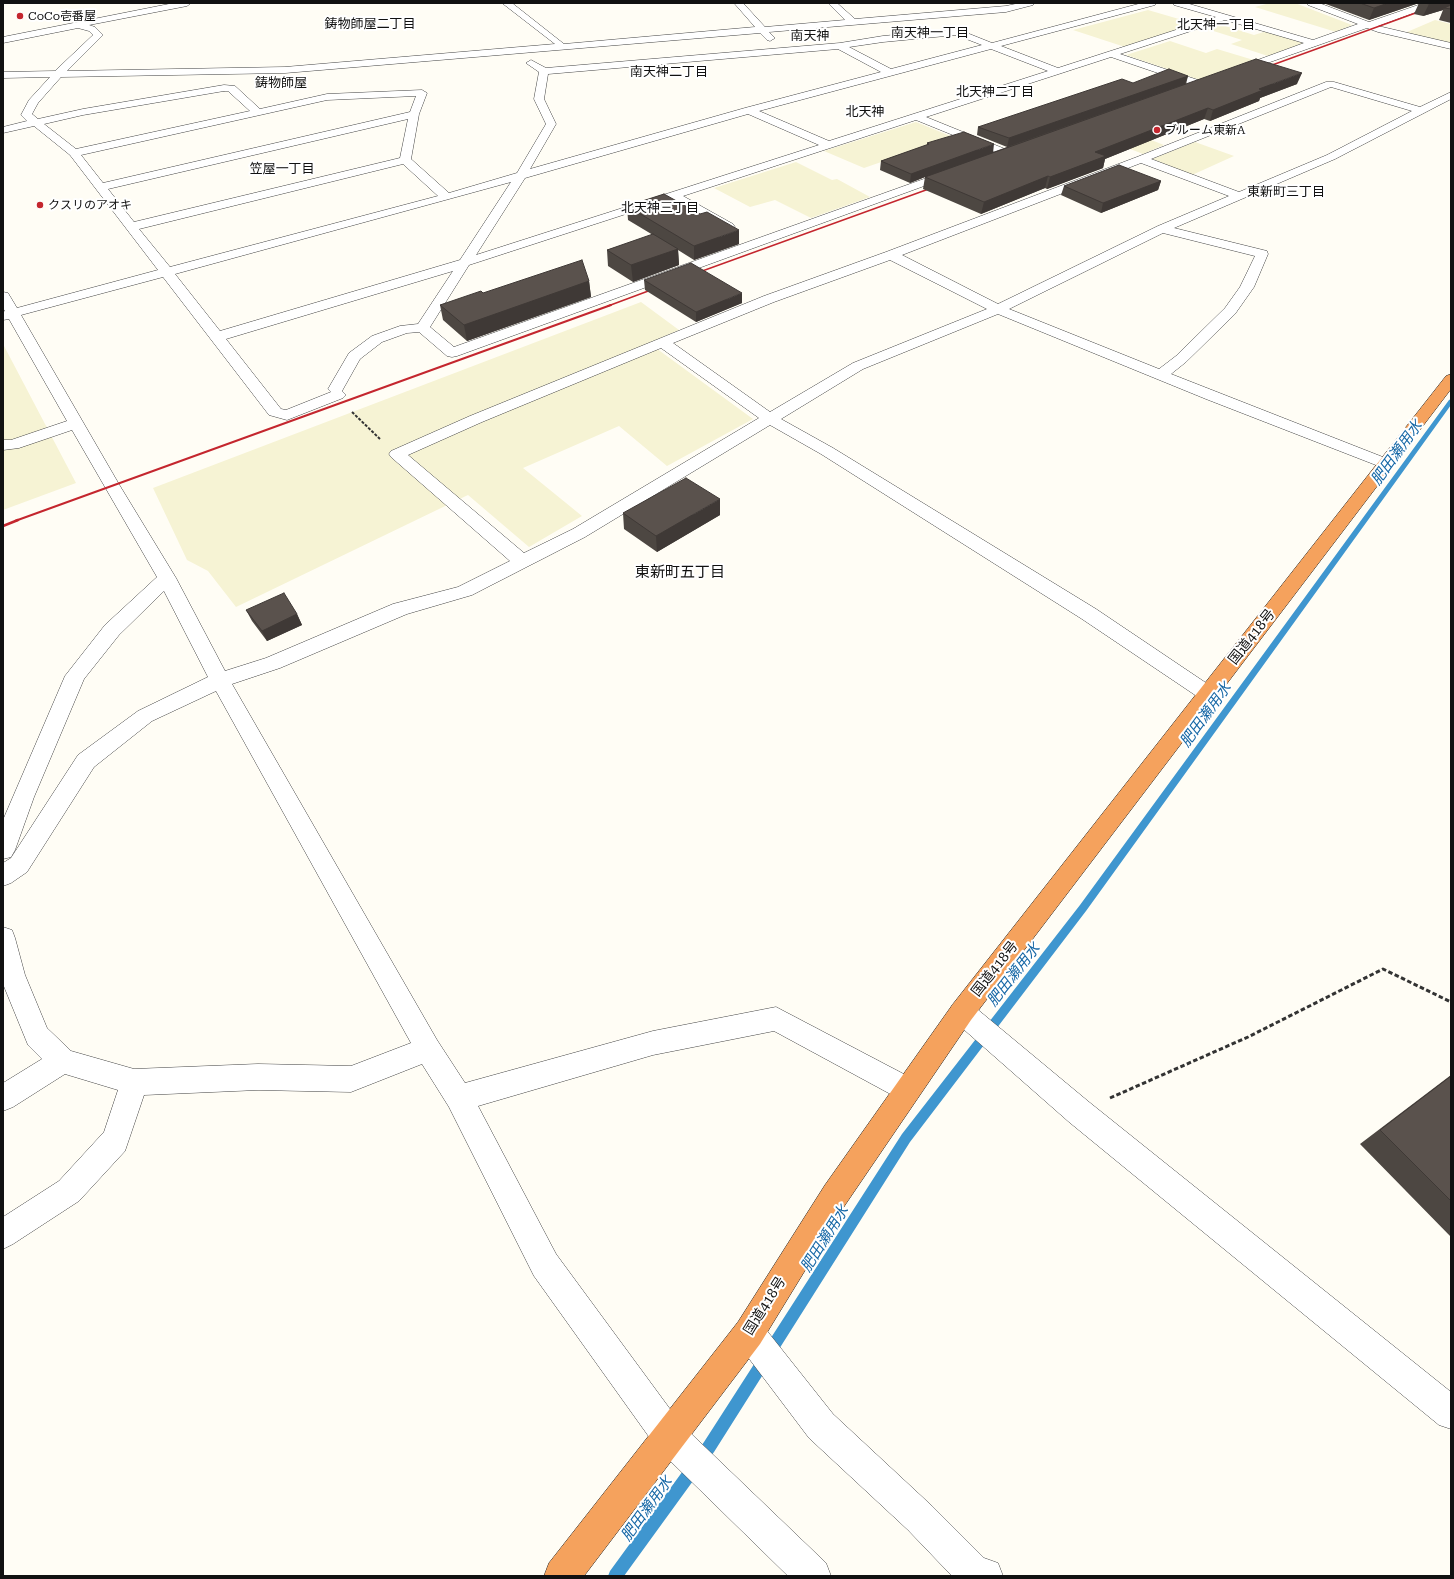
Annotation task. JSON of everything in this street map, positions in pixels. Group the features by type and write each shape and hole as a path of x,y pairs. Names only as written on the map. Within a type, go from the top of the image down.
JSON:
{"highway":[{"name":"国道418号","path":"562,1576 749,1333 835,1195 962,1012 1387,464 1451,379"}],"street":[{"path":"3,40 187,3"},
{"path":"506,3 558,42 562,47"},
{"path":"738,3 764,30 780,50"},
{"path":"832,3 852,22"},
{"path":"3,75 278,70 508,52 1006,9 1030,3"},
{"path":"813,1576 669,1436 545,1265 459,1098 428,1049 220,680 168,578 6,309 167,272 448,197 522,174 749,110 1152,3"},
{"path":"1177,3 1314,43"},
{"path":"1311,3 1392,33 1451,46"},
{"path":"1228,74 1358,27 1432,3"},
{"path":"1006,9 1023,16"},
{"path":"216,337 420,277 1226,17"},
{"path":"1044,23 1057,28"},
{"path":"79,25 92,29 98,35 57,74 33,102 26,115 74,153 275,412 287,415 337,392 354,356 377,339 405,329 422,328 452,353 962,169"},
{"path":"1392,33 1411,25"},
{"path":"508,52 530,62 544,71 840,46 884,39 957,32 1057,71"},
{"path":"840,46 890,73"},
{"path":"1111,54 1203,83 1185,89"},
{"path":"422,328 522,174 551,124 539,99 544,71"},
{"path":"523,562 397,454 497,410 769,299 891,255 1141,159 1330,84 1422,111"},
{"path":"3,130 83,112 224,88 231,88 258,112"},
{"path":"74,153 327,97 422,93 414,114 405,160"},
{"path":"3,876 19,865 86,761 145,716 220,680 273,663 400,609 465,591 579,533 858,366 998,309 1162,229 1331,157 1451,95"},
{"path":"749,110 829,145"},
{"path":"101,187 414,114"},
{"path":"917,117 1006,153"},
{"path":"992,158 1018,149"},
{"path":"1141,159 1239,196"},
{"path":"405,160 448,197"},
{"path":"131,226 405,160"},
{"path":"675,196 756,243"},
{"path":"1161,375 1181,359 1230,311 1247,287 1262,254 1162,229"},
{"path":"891,255 998,309 1387,464"},
{"path":"663,343 770,419 827,451 1089,614 1208,694"},
{"path":"3,446 75,423"},
{"path":"3,850 23,797 75,676 112,630 168,578"},
{"path":"3,938 12,975 36,1036 62,1061 134,1082 258,1077 351,1079 428,1049"},
{"path":"962,1012 1079,1112 1451,1413"},
{"path":"459,1098 653,1043 776,1019 907,1090"},
{"path":"3,1098 62,1061"},
{"path":"3,1234 69,1191 115,1141 134,1082"},
{"path":"749,1333 821,1426 920,1518 974,1572 985,1576"}],"path":[{"path":"337,392 342,402 397,454"},
{"path":"1079,1112 1248,1037 1383,969 1451,1002"}],"shaded area":[{"path":"1270,3 1295,3 1352,25 1336,32 1255,7"},
{"path":"1148,10 1196,24 1125,47 1073,30"},
{"path":"1435,20 1451,24 1451,44 1407,34 1407,32"},
{"path":"1219,24 1254,35 1267,31 1306,43 1268,56 1231,44 1242,40 1204,28"},
{"path":"1170,41 1206,53 1217,49 1257,61 1203,81 1126,55"},
{"path":"916,122 953,137 864,168 824,151"},
{"path":"1128,131 1164,145 1143,154 1105,139"},
{"path":"1195,142 1234,156 1192,175 1152,159"},
{"path":"796,162 832,180 837,179 870,197 811,218 775,200 750,207 714,188"},
{"path":"641,302 679,330 649,343 753,419 667,466 619,426 523,468 582,516 529,547 468,495 236,607 208,571 187,560 153,488"},
{"path":"3,344 76,483 3,510"}],"building":[{"path":"1360,3 1388,3 1374,8"},
{"path":"1451,5 1451,9 1444,8"},
{"path":"1256,59 1302,73 1259,89 1263,90 1213,110 1208,108 1095,152 1106,156 1050,177 1048,176 984,202 925,177"},
{"path":"1169,69 1188,76 1009,138 978,127 1122,79 1133,83"},
{"path":"964,132 994,144 911,174 881,161 929,144 927,143"},
{"path":"1119,165 1161,181 1103,203 1064,186"},
{"path":"664,194 700,214 707,212 739,230 694,246 627,206"},
{"path":"653,234 678,249 631,265 607,250"},
{"path":"582,260 589,281 464,325 440,305 481,291 483,293"},
{"path":"691,263 742,293 696,312 644,280"},
{"path":"686,478 720,499 656,536 623,513"},
{"path":"284,593 297,614 262,631 246,610"},
{"path":"1451,1076 1451,1201 1380,1130"}],"waterway":[{"name":"肥田瀬用水","path":"615,1576 709,1447 906,1138 1083,908 1451,401"}],"railway":[{"path":"1264,68 1443,3"},
{"path":"694,274 937,186"},
{"path":"608,306 659,287"},
{"path":"15,521 611,305"},
{"path":"3,526 18,520"}],"place":[{"name":"CoCo壱番屋","path":"20,16"},
{"name":"ブルーム東新A","path":"1157,130"},
{"name":"クスリのアオキ","path":"40,205"}],"district":[{"name":"鋳物師屋二丁目","path":"370,24"},
{"name":"北天神一丁目","path":"1216,25"},
{"name":"南天神一丁目","path":"930,33"},
{"name":"南天神","path":"810,36"},
{"name":"南天神二丁目","path":"669,72"},
{"name":"鋳物師屋","path":"281,83"},
{"name":"北天神二丁目","path":"995,92"},
{"name":"北天神","path":"865,112"},
{"name":"笠屋一丁目","path":"282,169"},
{"name":"東新町三丁目","path":"1286,192"},
{"name":"北天神三丁目","path":"660,208"},
{"name":"東新町五丁目","path":"680,573"}]}
